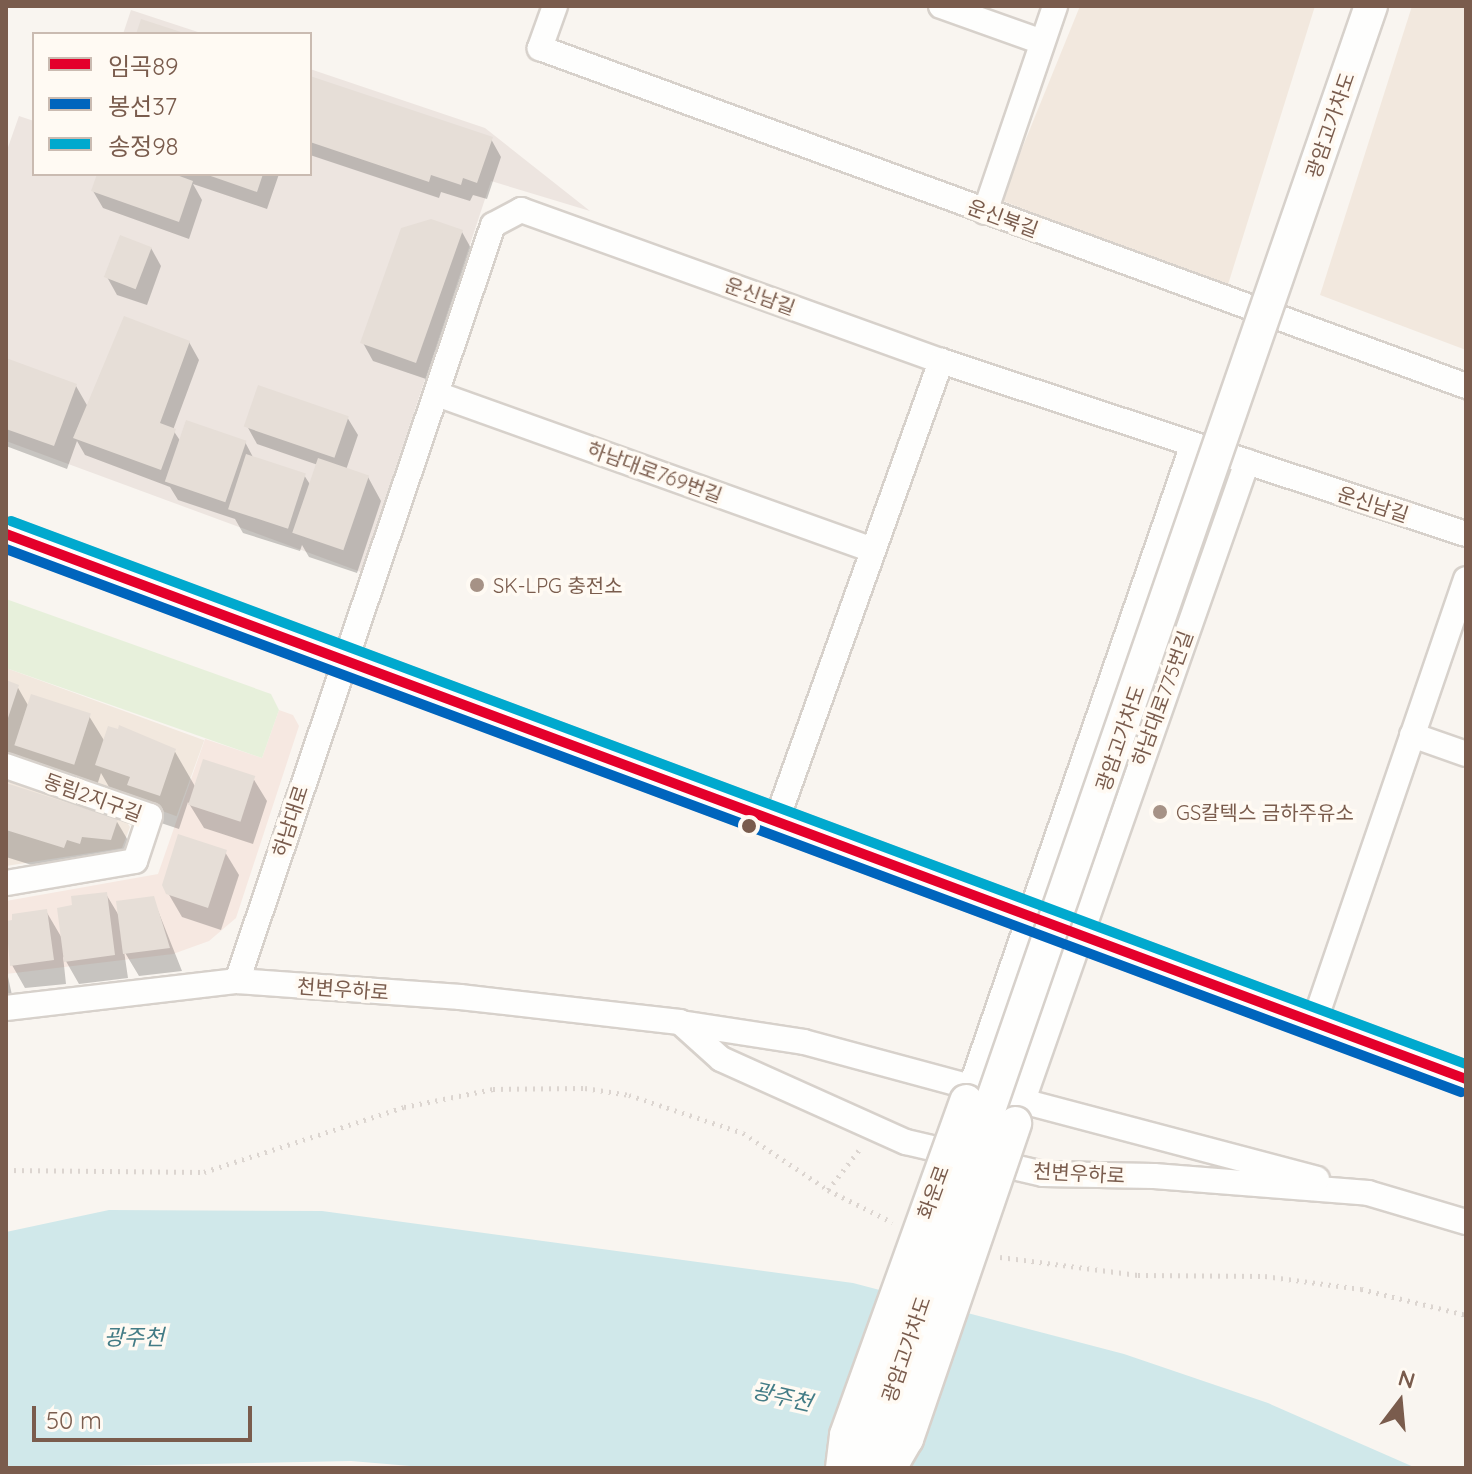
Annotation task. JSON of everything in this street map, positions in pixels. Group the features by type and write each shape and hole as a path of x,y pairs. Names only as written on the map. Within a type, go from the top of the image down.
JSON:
{"street":[{"name":"운신북길","path":"555,6 540,48 1466,386"},
{"path":"941,6 1042,42"},
{"path":"985,212 1055,6"},
{"name":"광암고가차도","path":"865,1468 1371,6"},
{"name":"운신남길","path":"344,660 493,225 521,210 941,361 1466,534"},
{"path":"776,822 941,361"},
{"name":"하남대로769번길","path":"437,394 873,550"},
{"path":"1029,917 1193,444"},
{"name":"하남대로775번길","path":"1079,935 1247,462"},
{"path":"6,534 1466,1079"},
{"path":"1314,1023 1466,579"},
{"name":"하남대로","path":"237,981 344,660"},
{"path":"1412,735 1466,754"},
{"name":"동림2지구길","path":"6,766 150,816 135,861 6,883"},
{"name":"화운로","path":"842,1468 846,1435 1029,917"},
{"path":"890,1468 907,1439 1079,935"},
{"name":"천변우하로","path":"6,1008 237,981 460,997 680,1022 804,1042 968,1094"},
{"name":"천변우하로","path":"680,1022 721,1059 906,1142 1043,1174 1154,1176 1368,1193"},
{"name":"천변우하로","path":"1018,1112 1368,1193 1466,1222"}],"path":[{"path":"6,1170 204,1172 404,1107 534,1087 629,1095 716,1122 769,1149 828,1190 902,1227"},
{"path":"828,1190 878,1129"},
{"path":"992,1256 1138,1275 1208,1272 1305,1280 1466,1315"}],"shaded area":[{"path":"1080,6 1315,6 1226,291 1001,200"},
{"path":"1412,6 1466,6 1466,350 1320,295"},
{"path":"131,10 198,32 124,32"},
{"path":"312,70 485,128 590,211 491,181 361,572 6,441 6,153 19,116 32,120 32,176 312,176"},
{"path":"6,668 204,740 177,816 6,754"},
{"path":"279,710 293,715 299,726 236,918 209,941 173,954 6,974 6,901 158,874 205,739 262,758"},
{"path":"6,776 122,815 130,827 122,848 6,866"}],"green space":[{"path":"6,599 271,694 279,710 262,758 6,668"}],"water":[{"name":"광주천","path":"109,1210 322,1211 853,1283 1124,1354 1268,1403 1416,1468 434,1468 351,1461 6,1468 6,1232"}],"building":[{"path":"141,19 181,32 137,32"},
{"path":"312,77 493,137 477,183 463,178 461,185 431,175 429,182 312,143"},
{"path":"96,176 179,176 193,181 179,222 91,191"},
{"path":"211,176 262,176 257,192"},
{"path":"431,219 463,230 416,363 360,343 401,228"},
{"path":"120,235 152,247 136,289 104,277"},
{"path":"124,316 190,341 160,423 176,429 161,470 73,438"},
{"path":"6,358 77,384 54,446 6,429"},
{"path":"258,385 349,416 334,458 244,427"},
{"path":"186,420 247,441 225,502 165,481"},
{"path":"246,454 306,473 288,529 228,509"},
{"path":"318,458 369,476 343,550 292,533"},
{"path":"6,680 19,685 7,721 6,721"},
{"path":"31,694 91,713 74,765 14,745"},
{"path":"119,725 176,749 160,796 127,785 130,777 95,765 108,726 118,729"},
{"path":"203,759 255,776 240,822 188,805"},
{"path":"6,783 118,819 111,840 82,837 80,844 67,840 64,848 6,830"},
{"path":"178,834 227,850 208,908 166,894 162,885"},
{"path":"107,892 115,955 64,962 57,908 72,905 71,896"},
{"path":"154,896 170,948 123,954 116,901"},
{"path":"47,909 54,960 10,966 6,921 12,920 12,914"}],"transit line":[{"name":"송정98","path":"11,521 1466,1064"},
{"name":"임곡89","path":"6,534 1466,1079"},
{"name":"봉선37","path":"6,549 1461,1092"}],"place":[{"name":"SK-LPG 충전소","path":"477,585"},
{"name":"GS칼텍스 금하주유소","path":"1160,812"}]}
